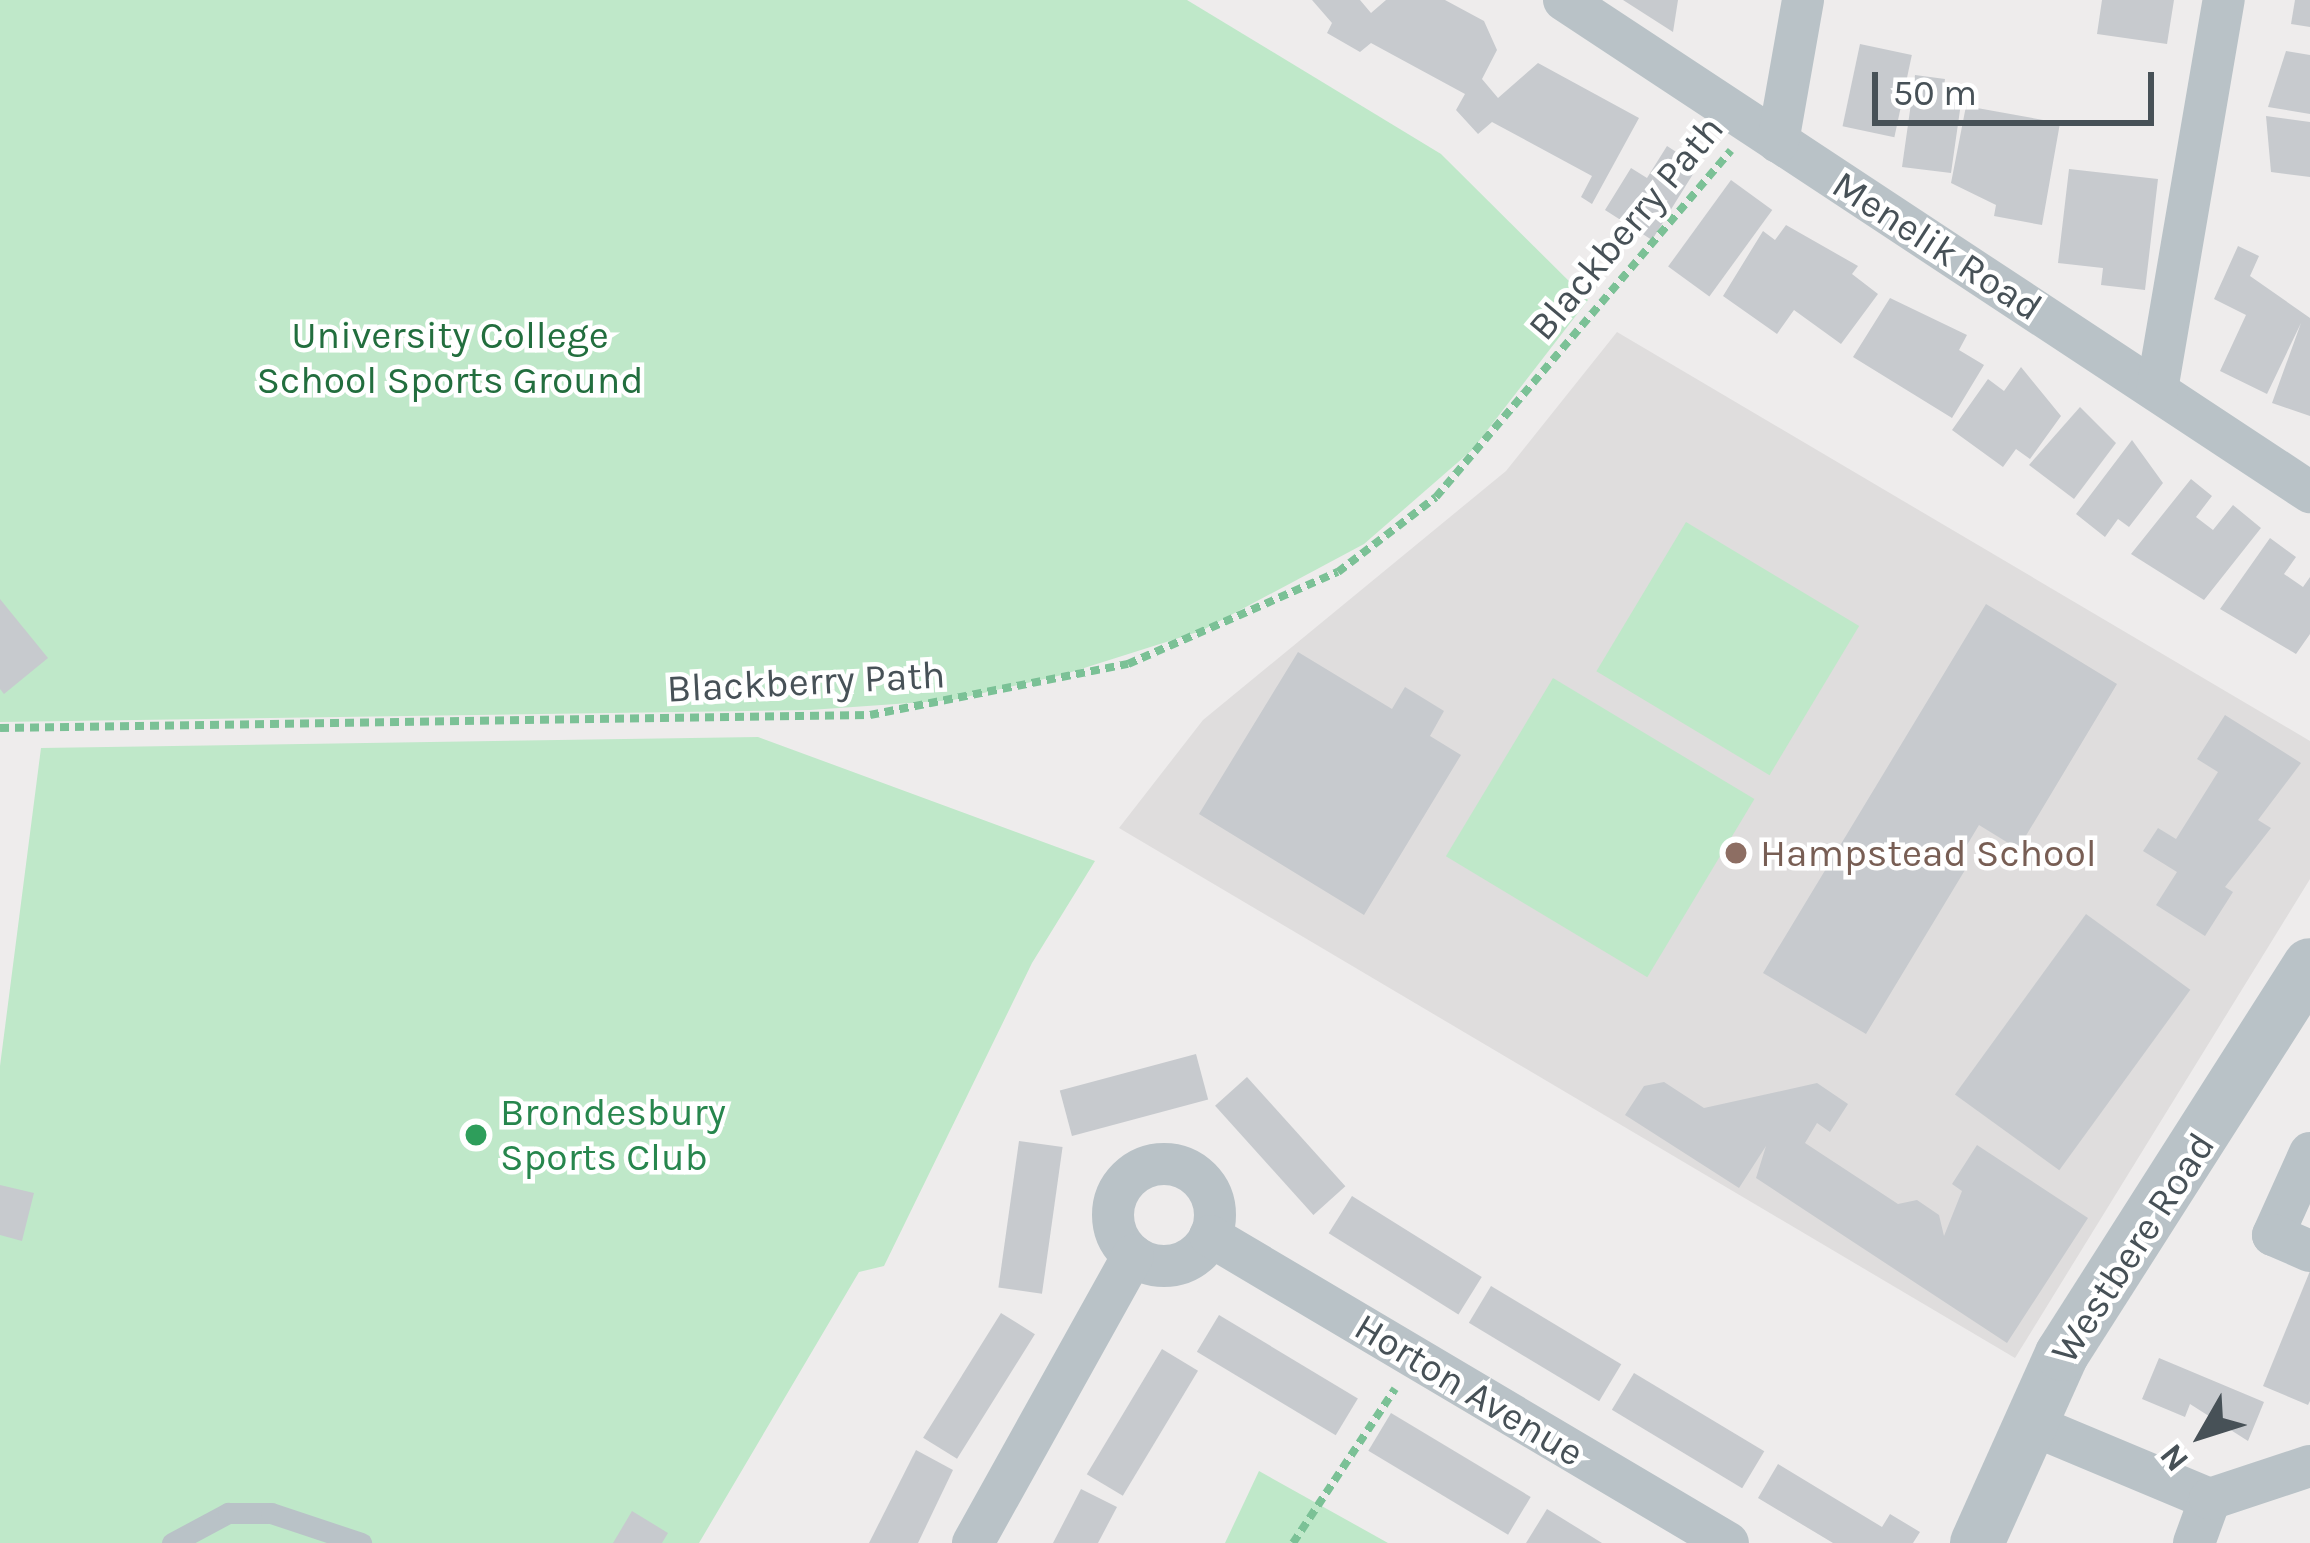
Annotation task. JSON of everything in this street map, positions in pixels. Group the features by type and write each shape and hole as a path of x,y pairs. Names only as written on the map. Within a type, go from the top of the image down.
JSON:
{"street":[{"name":"Menelik Road","path":"1564,0 2310,492"},
{"path":"1766,134 1803,0"},
{"path":"2157,390 2224,0"},
{"name":"Westbere Road","path":"1977,1543 2028,1423 2310,964"},
{"path":"2310,1154 2273,1235 2310,1251"},
{"path":"1177,1165 1205,1185 1210,1236 1177,1264 1133,1255 1113,1209 1142,1168 1177,1165"},
{"name":"Horton Avenue","path":"1210,1236 1728,1543"},
{"path":"973,1543 1133,1255"},
{"path":"2028,1423 2210,1499 2310,1466"},
{"path":"2194,1543 2210,1499"}],"lane":[{"path":"172,1543 249,1513 361,1543"}],"path":[{"name":"Blackberry Path","path":"0,728 870,715 1128,664 1338,572 1436,497 1766,134"},
{"path":"1293,1543 1420,1361"}],"shaded area":[{"name":"Hampstead School","path":"1617,332 2310,741 2310,879 2015,1358 1119,828 1203,720 1506,471"}],"green space":[{"name":"University College School Sports Ground","path":"0,0 1187,0 1441,154 1588,300 1472,450 1364,544 1201,631 1062,675 953,700 810,710 0,722"},
{"path":"1686,522 1859,626 1770,775 1596,671"},
{"path":"1553,678 1754,799 1647,977 1446,856"},
{"name":"Brondesbury Sports Club","path":"758,737 1095,861 1032,963 884,1266 859,1272 699,1543 0,1543 0,1066 41,748"},
{"path":"1259,1471 1388,1543 1225,1543"}],"building":[{"path":"1312,0 1360,0 1371,13 1386,0 1445,0 1484,21 1497,50 1482,79 1498,98 1538,63 1639,118 1592,204 1581,197 1592,176 1492,122 1478,134 1456,110 1465,94 1371,43 1360,52 1327,33 1332,23"},
{"path":"1623,0 1678,0 1673,32"},
{"path":"2102,0 2174,0 2167,44 2097,34"},
{"path":"2295,0 2310,0 2310,27 2291,24"},
{"path":"1860,44 1912,55 1894,137 1843,126"},
{"path":"2286,51 2310,55 2310,114 2268,107"},
{"path":"1915,75 1945,79 1942,100 1961,103 1951,173 1902,167"},
{"path":"1966,106 2060,123 2042,225 1994,216 1996,205 1951,183"},
{"path":"2266,116 2310,122 2310,177 2271,172"},
{"path":"1667,146 1698,166 1652,240 1605,210 1631,168 1647,178"},
{"path":"2069,169 2158,179 2145,290 2101,285 2103,268 2058,263"},
{"path":"1731,180 1772,210 1709,297 1668,267"},
{"path":"1786,225 1858,266 1852,274 1878,294 1841,344 1794,310 1777,334 1723,296 1763,231 1775,240"},
{"path":"2238,246 2259,256 2250,276 2310,318 2310,416 2272,403 2301,323 2267,394 2220,371 2246,315 2214,299"},
{"path":"1890,298 1967,335 1959,350 1984,365 1952,418 1853,357"},
{"path":"2021,367 2061,416 2030,459 2016,449 2003,467 1952,430 1988,379 2004,391"},
{"path":"2080,407 2116,443 2074,499 2029,465"},
{"path":"2132,440 2163,483 2129,527 2118,519 2105,537 2076,514"},
{"path":"2191,479 2212,496 2196,517 2213,530 2233,505 2261,528 2204,600 2131,554"},
{"path":"2270,538 2296,557 2284,574 2303,587 2310,577 2310,634 2296,654 2220,609"},
{"path":"0,599 48,658 4,694 0,689"},
{"path":"1986,604 2117,684 2018,849 1979,825 1955,865 1965,870 1866,1034 1763,973"},
{"path":"1298,652 1392,709 1405,687 1444,711 1430,736 1461,755 1364,915 1199,814"},
{"path":"2225,715 2301,763 2258,820 2271,828 2225,887 2233,892 2205,936 2156,905 2177,872 2143,851 2158,828 2176,839 2218,772 2197,759"},
{"path":"2086,914 2190,990 2059,1170 1955,1094"},
{"path":"1196,1054 1208,1099 1072,1136 1060,1090"},
{"path":"1247,1077 1345,1186 1313,1215 1215,1106"},
{"path":"1664,1082 1704,1108 1817,1083 1848,1104 1830,1132 1817,1123 1805,1143 1898,1204 1917,1200 1939,1215 1944,1236 1962,1191 1952,1184 1977,1145 2088,1218 2007,1343 1756,1178 1766,1146 1739,1188 1625,1115 1644,1086"},
{"path":"1019,1141 1063,1147 1042,1294 998,1288"},
{"path":"0,1185 34,1193 22,1241 0,1235"},
{"path":"1352,1196 1482,1277 1458,1314 1329,1233"},
{"path":"2310,1271 2310,1401 2308,1405 2263,1386"},
{"path":"1491,1286 1621,1364 1599,1401 1469,1323"},
{"path":"1001,1313 1035,1334 957,1459 923,1438"},
{"path":"1219,1315 1358,1398 1336,1435 1197,1352"},
{"path":"1162,1349 1198,1371 1123,1496 1087,1474"},
{"path":"2159,1358 2264,1402 2248,1441 2190,1404 2185,1417 2142,1399"},
{"path":"1634,1373 1764,1451 1742,1488 1612,1410"},
{"path":"1391,1413 1531,1497 1508,1535 1368,1451"},
{"path":"916,1450 953,1470 918,1543 869,1543"},
{"path":"1778,1464 1882,1527 1890,1514 1920,1532 1913,1543 1833,1543 1758,1498"},
{"path":"1081,1489 1117,1507 1098,1543 1053,1543"},
{"path":"1547,1509 1602,1543 1526,1543"},
{"path":"632,1511 668,1533 662,1543 613,1543"}],"place":[{"name":"Hampstead School","path":"1736,853"},
{"name":"Brondesbury Sports Club","path":"476,1135"}]}
